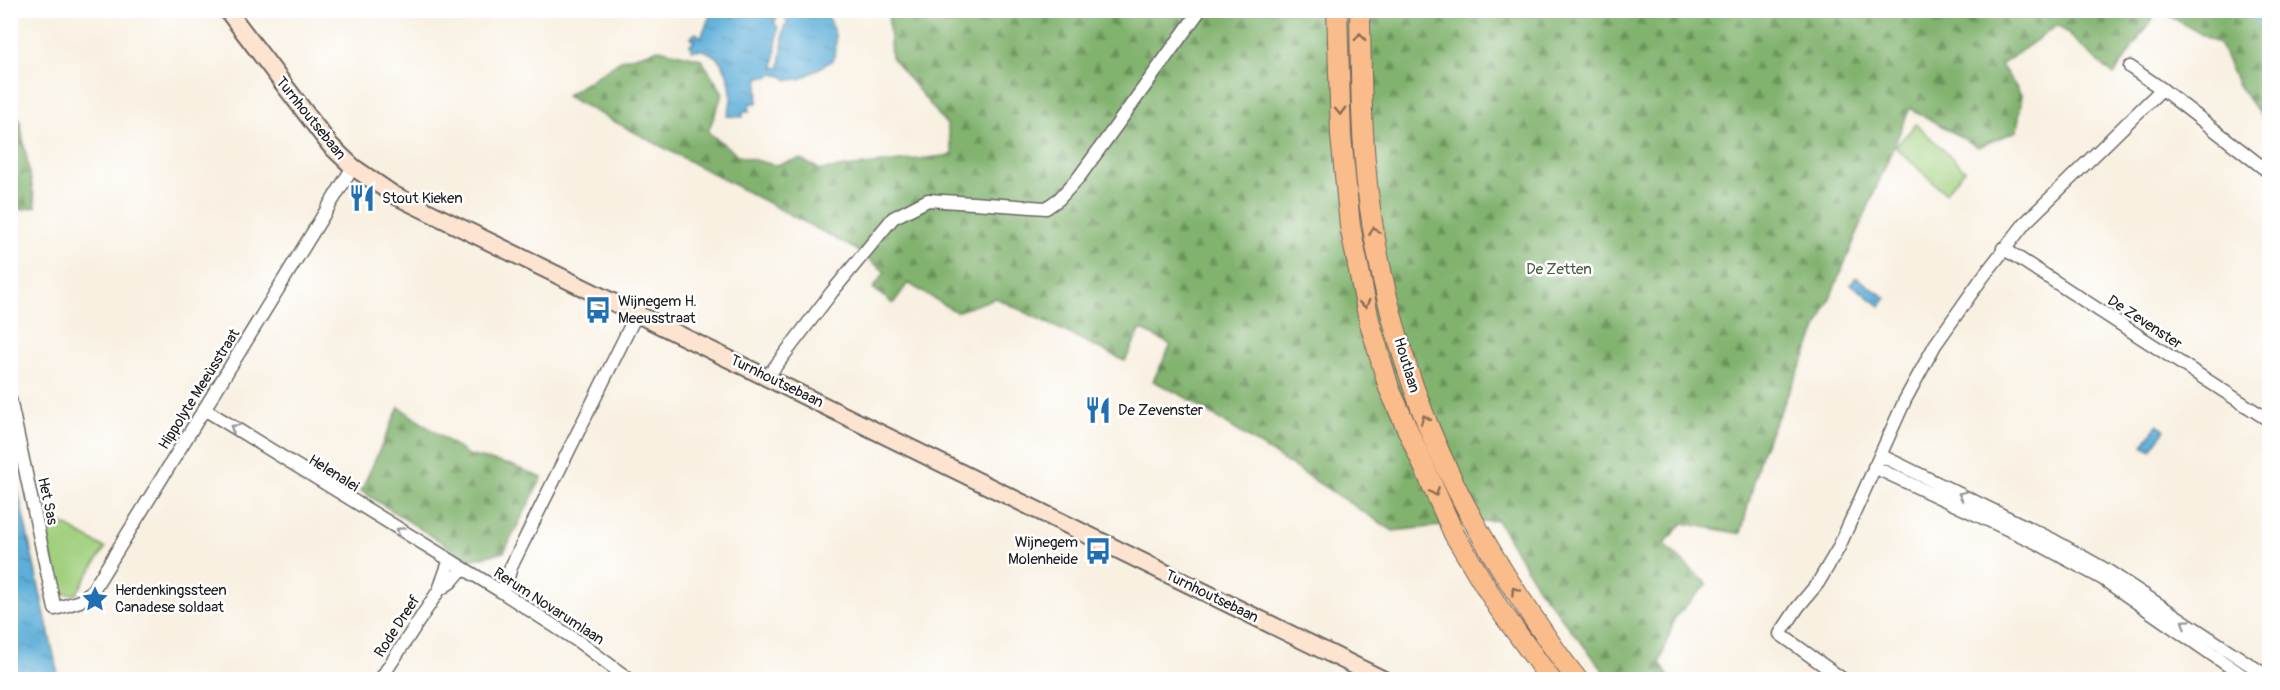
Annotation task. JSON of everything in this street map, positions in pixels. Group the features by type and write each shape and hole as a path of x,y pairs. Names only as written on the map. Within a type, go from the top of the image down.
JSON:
{"main road":[{"name":"Turnhoutsebaan","path":"227,10 315,127 353,168 394,195 636,315 768,376 1024,505 1384,680"},
{"name":"Houtlaan","path":"1337,10 1341,136 1350,226 1369,320 1389,388 1454,534 1498,607 1551,680"},
{"name":"Houtlaan","path":"1360,10 1364,133 1371,210 1391,311 1409,379 1432,438 1482,538 1572,678"}],"street":[{"path":"768,376 832,292 893,218 928,200 1046,208 1059,199 1079,177 1200,10"},
{"path":"2130,67 2270,172"},
{"path":"1844,680 1780,634 1818,583 1838,549 1905,400 1935,345 2003,248 2073,174 2162,90"},
{"name":"Hippolyte Meeùsstraat","path":"55,609 80,602 93,590 353,168"},
{"name":"De Zevenster","path":"2003,248 2270,421"},
{"path":"498,590 507,581 511,567 636,315"},
{"name":"Het Sas","path":"10,399 55,609"},
{"name":"Helenalei","path":"204,410 449,562"},
{"path":"1880,455 2106,575 2206,644 2249,680"},
{"path":"1874,467 1996,518"},
{"name":"Rerum Novarumlaan","path":"449,562 498,590 579,642 630,680"},
{"name":"Rode Dreef","path":"380,680 439,590 449,562"},
{"name":"Rode Dreef","path":"439,590 451,582 462,569"},
{"path":"2206,644 2270,678"}],"green space":[{"name":"De Zetten","path":"888,11 2157,11 2114,75 2058,25 2001,65 2022,96 2017,131 1978,147 1910,108 1806,355 1761,453 1741,534 1683,523 1664,544 1707,584 1675,617 1660,663 1670,679 1610,679 1539,589 1497,520 1393,531 1185,397 1153,381 1171,345 1141,329 1125,361 996,298 956,312 908,283 893,304 873,288 885,272 855,249 566,96 621,60 659,49 701,59 723,93 708,132 739,156 775,165 800,159 821,170 953,155 947,125 891,57"},
{"path":"2161,11 2269,11 2269,117 2262,118 2238,85 2220,45"},
{"path":"19,118 36,207 11,211 11,119"},
{"path":"1916,124 1965,170 1945,193 1895,147"},
{"path":"399,407 468,455 511,465 542,478 504,552 469,560 361,491"},
{"path":"38,506 58,521 105,548 76,594 61,594"}],"water":[{"path":"824,10 835,35 836,47 833,60 801,79 788,80 773,74 759,77 757,103 750,103 749,112 743,112 743,117 727,116 731,95 726,72 713,55 704,51 692,50 690,44 694,42 691,37 696,33 701,37 712,11 779,11 774,22 778,28 774,67 780,68 784,27 788,22 784,17 785,11"},
{"path":"1856,277 1886,298 1880,306 1851,284"},
{"path":"2157,425 2165,430 2151,450 2143,445"},
{"path":"11,459 59,679 11,679"}],"waterway":[{"path":"2236,10 2258,20 2270,36"},
{"path":"2270,67 2270,76"}],"place":[{"name":"Stout Kieken","path":"362,198"},
{"name":"Wijnegem H. Meeusstraat","path":"598,310"},
{"name":"De Zevenster","path":"1098,410"},
{"name":"Wijnegem Molenheide","path":"1098,551"},
{"name":"Herdenkingssteen Canadese soldaat","path":"95,599"}]}
